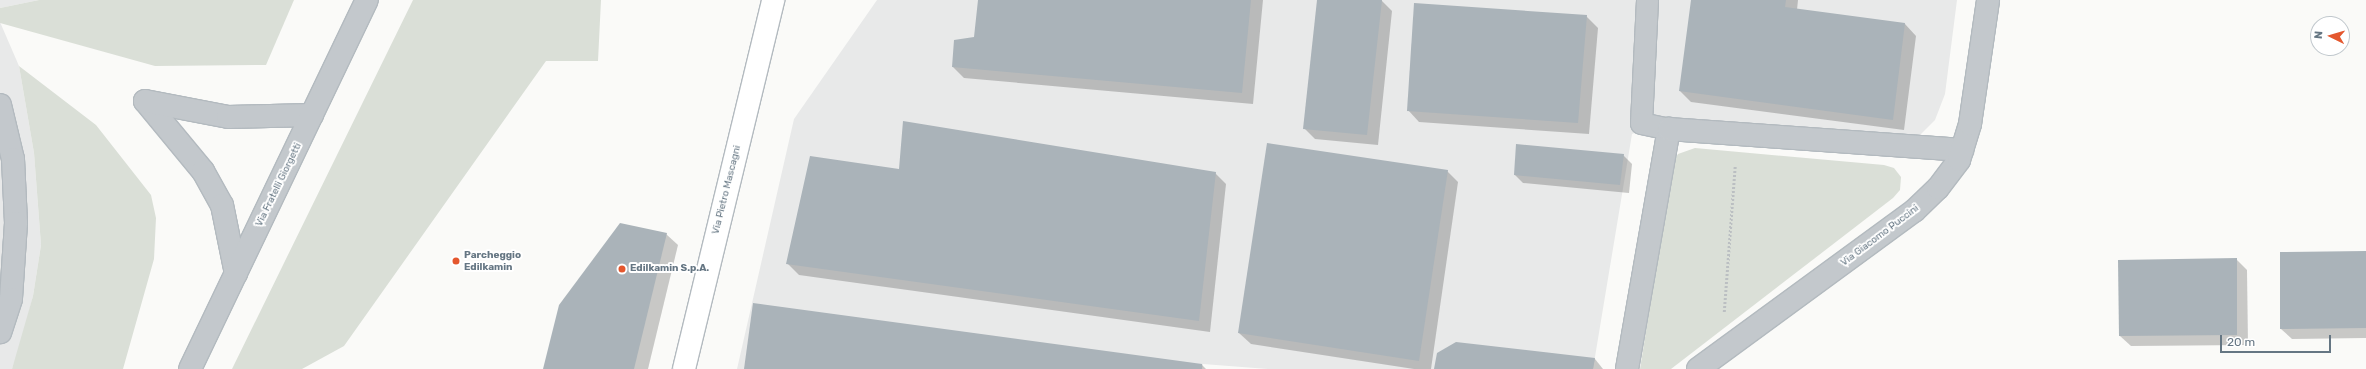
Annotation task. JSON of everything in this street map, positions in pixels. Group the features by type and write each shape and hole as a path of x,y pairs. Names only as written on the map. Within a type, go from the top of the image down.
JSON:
{"main road":[{"name":"Via Pietro Mascagni","path":"684,369 773,4"}],"street":[{"name":"Via Fratelli Giorgetti","path":"190,369 367,0"},
{"name":"Via Giacomo Puccini","path":"1698,369 1914,211 1938,188 1959,160 1970,124 1988,0"},
{"path":"236,274 222,205 203,171 145,101 228,118 312,115"},
{"path":"0,105 13,159 16,224 11,298 0,332"},
{"path":"1627,369 1669,129 1962,150"}],"lane":[{"path":"1647,0 1641,123 1669,129"}],"path":[{"path":"1737,133 1723,307 1727,326 1738,340"}],"shaded area":[{"path":"0,0 39,0 0,8"},
{"path":"39,0 294,0 266,65 155,66 0,23 0,8"},
{"path":"413,0 601,0 598,61 546,61 344,346 302,369 232,369"},
{"path":"877,0 1957,0 1945,94 1935,120 1917,138 1662,122 1632,134 1593,369 1268,369 1203,364 1202,369 737,369 794,119"},
{"path":"0,22 19,66 34,153 41,245 33,296 20,347 12,369 0,369"},
{"path":"19,66 96,125 151,195 156,218 154,259 123,369 12,369 33,296 41,245 34,153"},
{"path":"1695,148 1884,165 1894,168 1901,177 1900,190 1893,198 1671,369 1640,369 1673,162 1678,154"}],"building":[{"path":"978,0 1251,0 1242,93 952,67 954,40 974,37"},
{"path":"1317,0 1382,0 1367,135 1303,129"},
{"path":"1691,0 1786,0 1785,7 1905,23 1893,120 1679,91"},
{"path":"1414,3 1587,15 1578,123 1407,111"},
{"path":"903,121 1216,172 1199,321 786,264 810,156 899,169"},
{"path":"1267,143 1448,170 1419,361 1238,333"},
{"path":"1516,144 1624,154 1620,185 1514,175"},
{"name":"Edilkamin S.p.A.","path":"620,223 667,233 634,369 543,369 559,305"},
{"path":"2366,251 2366,328 2280,329 2280,252"},
{"path":"2237,258 2237,335 2119,336 2118,260"},
{"path":"753,303 1202,364 1202,369 744,369"},
{"path":"1456,342 1595,358 1593,369 1434,369 1437,353"}],"place":[{"name":"Parcheggio Edilkamin","path":"456,261"},
{"name":"Edilkamin S.p.A.","path":"622,269"}]}
